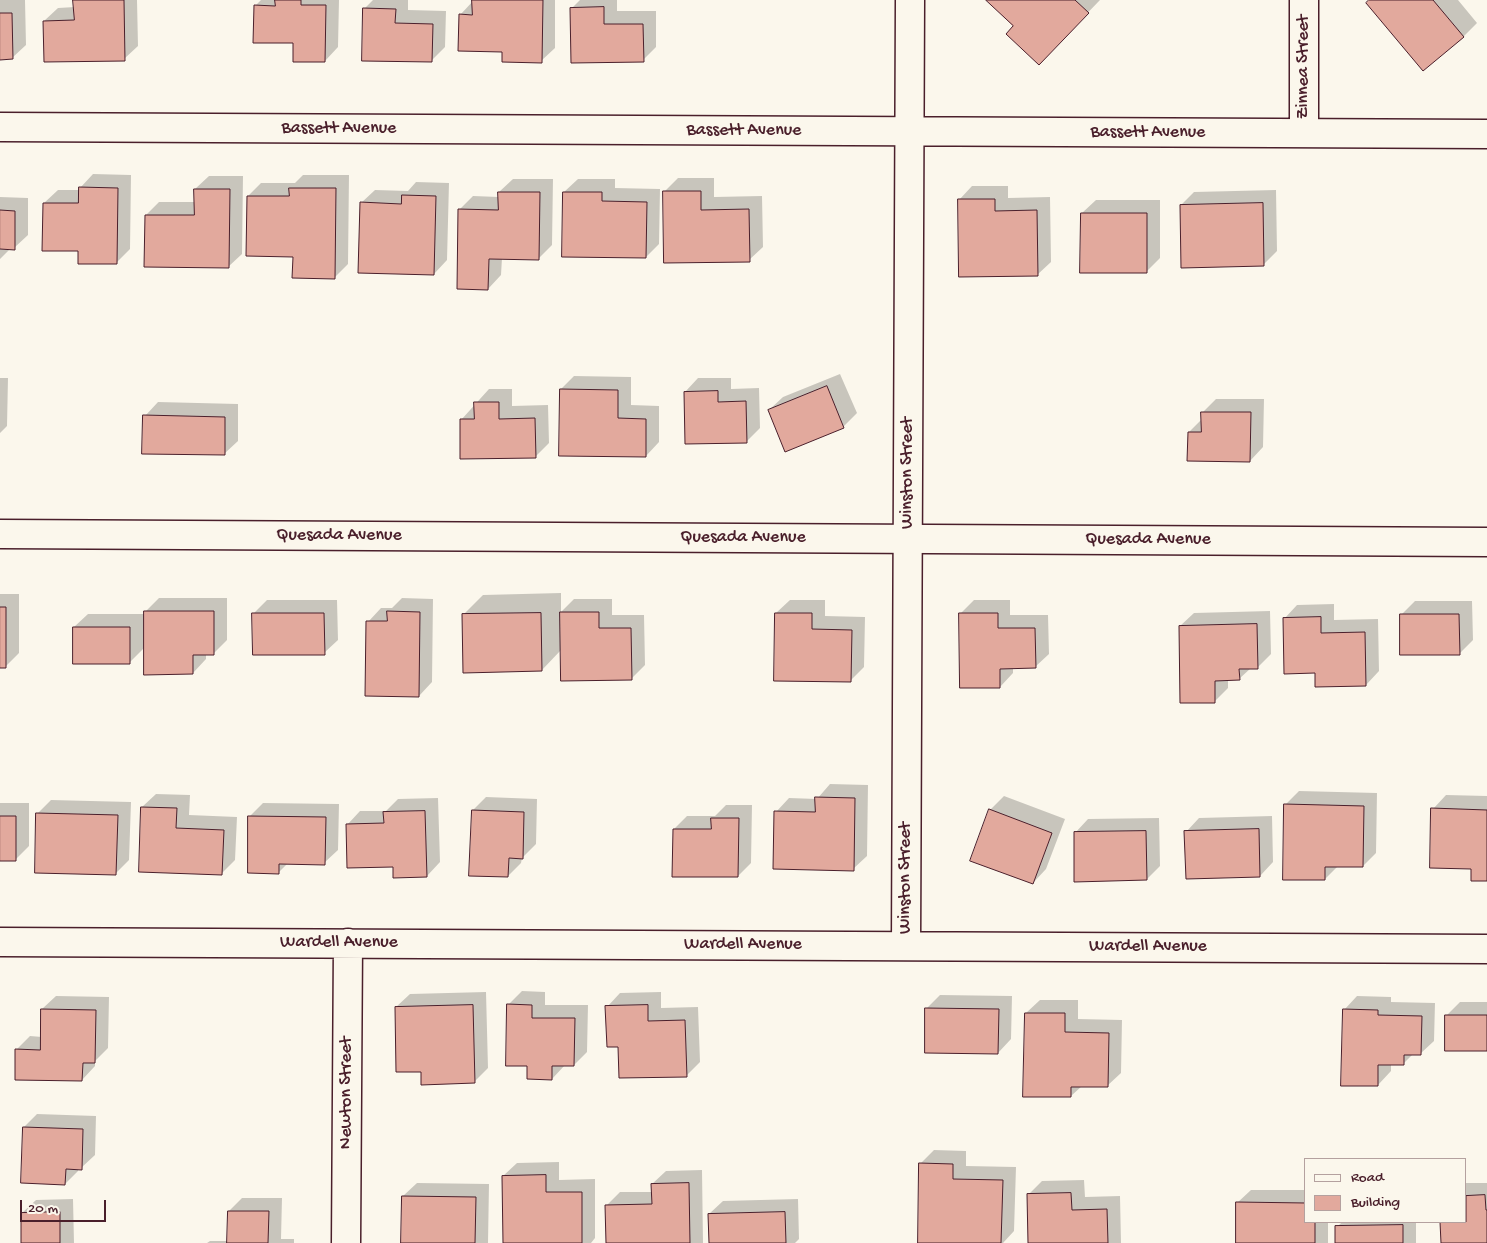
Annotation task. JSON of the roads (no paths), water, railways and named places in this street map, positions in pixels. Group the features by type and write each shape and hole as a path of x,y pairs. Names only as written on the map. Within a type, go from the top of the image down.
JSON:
{"street":[{"name":"Winston Street","path":"906,946 910,0"},
{"name":"Zinnea Street","path":"1304,0 1304,133"},
{"name":"Bassett Avenue","path":"0,128 1487,134"},
{"name":"Quesada Avenue","path":"0,534 1487,542"},
{"name":"Wardell Avenue","path":"0,942 1487,949"},
{"name":"Newton Street","path":"346,1243 348,943"}]}
